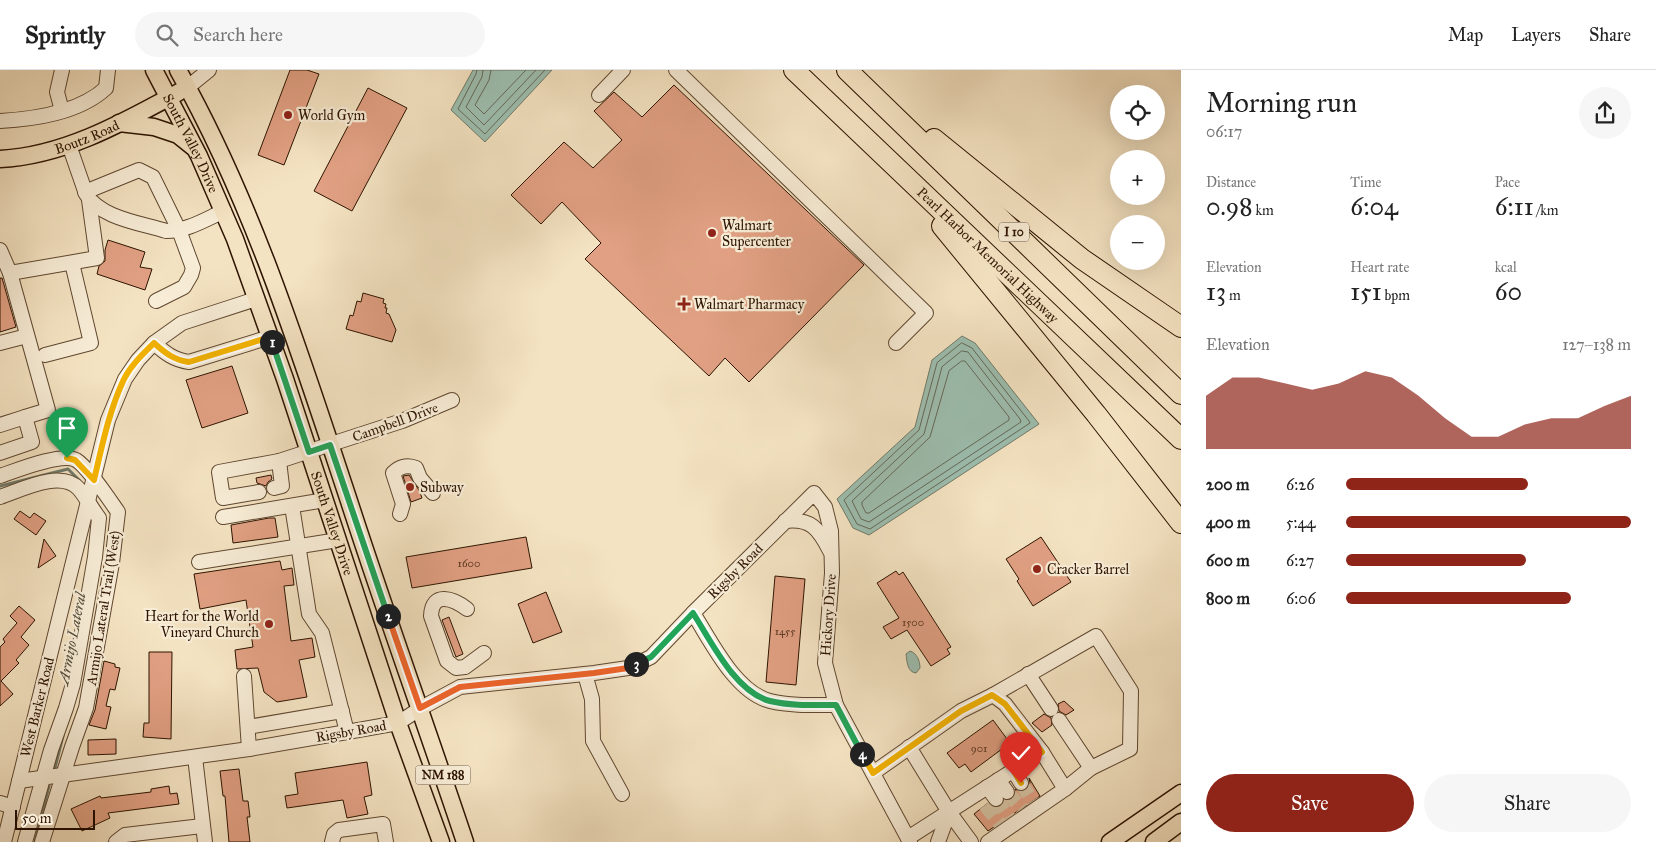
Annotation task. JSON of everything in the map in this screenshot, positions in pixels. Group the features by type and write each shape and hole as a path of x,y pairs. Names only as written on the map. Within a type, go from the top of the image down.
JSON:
{"highway":[{"name":"Pearl Harbor Memorial Highway","path":"794,70 1181,439"},
{"path":"848,70 1082,259 1181,327"},
{"name":"I 10","path":"848,70 1181,394"},
{"path":"886,157 1096,414 1181,523"}],"main road":[{"name":"South Valley Drive","path":"154,70 196,150 224,211 270,337 398,723 441,842"},
{"name":"South Valley Drive","path":"178,70 244,202 278,292 465,842"},
{"name":"Boutz Road","path":"0,159 13,159 69,145 119,123 188,87"},
{"path":"119,123 154,127 178,135 196,150"},
{"path":"1110,842 1181,793"},
{"path":"1154,842 1181,822"}],"street":[{"path":"62,70 57,92 62,111"},
{"path":"0,121 26,119 62,111 97,96 106,88 108,70"},
{"path":"188,87 209,70"},
{"path":"599,95 623,70"},
{"path":"676,70 926,312 896,343"},
{"path":"4,274 97,258 87,196 69,145"},
{"path":"87,196 139,170 153,177 179,230 193,268 184,287 156,302"},
{"path":"87,196 104,212 166,231 186,229 224,211"},
{"path":"0,250 4,274 27,336 48,410 0,425"},
{"path":"45,355 91,343 72,263"},
{"name":"West Barker Road","path":"4,842 6,805 19,781 108,420 125,378 154,343 182,323 256,299"},
{"path":"0,343 27,336"},
{"path":"154,343 167,355 178,361 189,362 270,337"},
{"name":"Campbell Drive","path":"259,492 223,498 219,472 280,461 402,421 452,400"},
{"path":"0,453 32,442 25,417"},
{"name":"Armijo Lateral Trail (West)","path":"0,476 34,464 67,458 75,460 94,480 118,512 86,708 42,842"},
{"path":"274,488 282,486 280,461"},
{"path":"400,514 403,504 393,473 398,468 410,465 416,468 420,478 432,493"},
{"path":"0,497 48,480 65,480 78,488 100,518 73,684 25,842"},
{"name":"Rigsby Road","path":"19,781 249,749 398,723 420,708 460,687 628,668 651,657 814,493"},
{"name":"Hickory Drive","path":"814,493 826,506 831,531 832,573 825,663 836,705 906,838"},
{"path":"223,517 325,500"},
{"path":"292,506 308,614 322,633 347,732"},
{"path":"785,521 797,520 812,524 823,537 831,554"},
{"path":"199,562 338,540"},
{"path":"467,610 449,598 435,602 431,608 431,616 447,661 456,668 464,667 484,653"},
{"path":"693,613 728,667 748,689 769,701 836,705"},
{"path":"873,773 961,711 1096,636 1131,691 1130,749 1091,768 1065,789 1006,824 988,842"},
{"path":"585,674 592,699 593,741 622,794"},
{"path":"1028,674 1091,768"},
{"path":"244,676 249,749"},
{"path":"992,695 1005,704 1042,752 1065,789"},
{"path":"248,727 342,711"},
{"path":"909,747 949,812 971,842"},
{"path":"906,838 949,812 992,793 1013,770 1042,752"},
{"path":"195,757 204,842"},
{"path":"1013,770 1021,783"},
{"path":"938,842 949,812"},
{"path":"336,840 339,830 383,824 386,842"},
{"path":"116,842 125,835 202,826"}],"water":[{"path":"473,70 552,70 485,142 451,110"},
{"path":"962,336 975,343 1039,424 869,535 853,528 837,499 915,427 932,360"},
{"path":"910,651 918,658 920,668 916,673 911,671 908,666 906,654"}],"building":[{"name":"World Gym","path":"290,70 307,70 319,74 284,165 258,155"},
{"name":"Walmart Supercenter","path":"674,85 864,265 749,382 725,358 709,376 585,259 601,243 562,202 541,224 511,195 564,142 593,168 622,140 594,111 614,92 642,117"},
{"path":"368,88 407,108 352,211 314,191"},
{"path":"108,240 145,252 140,267 152,269 145,290 97,274 99,266 105,261 105,250"},
{"path":"0,278 2,278 16,327 0,332"},
{"path":"363,293 384,299 383,303 386,304 385,308 387,308 386,313 389,314 396,330 392,342 346,329 350,315 353,316 357,301 361,302"},
{"path":"232,366 248,413 202,428 186,380"},
{"path":"271,475 272,479 266,486 257,483 256,478"},
{"name":"Subway","path":"409,475 422,498 411,502 403,476"},
{"path":"20,511 30,518 34,513 46,521 36,535 14,519"},
{"path":"275,518 278,537 233,543 231,525"},
{"path":"526,537 532,568 412,588 406,557"},
{"name":"Cracker Barrel","path":"1041,537 1071,582 1033,606 1006,559"},
{"path":"44,539 56,556 38,568"},
{"name":"Heart for the World Vineyard Church","path":"280,561 282,570 292,568 294,585 284,586 291,641 312,638 315,657 299,660 307,697 277,702 264,692 258,668 237,669 235,650 253,647 246,600 200,609 194,574"},
{"path":"896,571 899,575 903,572 951,647 947,649 950,654 931,666 907,630 891,639 883,627 899,618 877,583"},
{"path":"775,576 805,579 796,685 766,682"},
{"path":"546,592 562,632 533,643 518,604"},
{"path":"19,606 35,620 21,637 29,645 16,660 19,663 1,681 13,694 0,706 0,647 5,642 3,639 17,623 10,616"},
{"path":"449,617 463,654 456,657 442,620"},
{"path":"149,652 172,652 171,739 143,737 144,723 149,723"},
{"path":"104,661 115,664 115,667 120,668 115,690 110,689 106,706 111,707 106,729 89,725 95,710"},
{"path":"1064,701 1074,710 1066,715 1059,711 1058,704"},
{"path":"1044,714 1051,718 1052,725 1042,732 1032,723"},
{"path":"993,720 1010,743 971,772 965,764 959,768 947,753"},
{"path":"116,739 116,754 88,755 88,740"},
{"path":"367,762 372,795 364,797 368,814 347,818 343,800 287,808 285,796 298,794 295,773"},
{"path":"239,769 243,801 248,801 250,817 247,817 250,842 229,842 225,796 223,796 220,771"},
{"path":"1029,778 1040,796 988,831 974,814 988,803 993,807 1001,806 1004,800 1013,799 1015,789 1021,792 1026,790 1030,783"},
{"path":"169,786 170,794 177,793 179,804 108,813 110,818 82,831 71,809 100,796 101,798 151,792 151,789"}],"waterway":[{"name":"Armijo Lateral","path":"0,486 68,469 79,480"},
{"name":"Armijo Lateral","path":"54,772 63,736"},
{"name":"Armijo Lateral","path":"35,842 49,786"}],"tunnel":[{"path":"1021,783 1033,802"},
{"path":"1007,792 1022,809"},
{"path":"996,799 1009,818"},
{"path":"985,805 1000,824"}],"place":[{"name":"World Gym","path":"288,115"},
{"name":"Walmart Supercenter","path":"712,233"},
{"name":"Walmart Pharmacy","path":"684,304"},
{"name":"Subway","path":"410,487"},
{"name":"Cracker Barrel","path":"1037,569"},
{"name":"Heart for the World Vineyard Church","path":"269,624"}],"route":[{"path":"67,458 81,464 94,480 108,420 125,378 154,343 167,355 178,361 189,362 270,337 309,452 330,445 420,708 460,687 628,668 651,657 693,613 728,667 748,689 769,701 836,705 873,773 961,711 992,695 1005,704 1042,752 1013,770 1021,783"}]}
